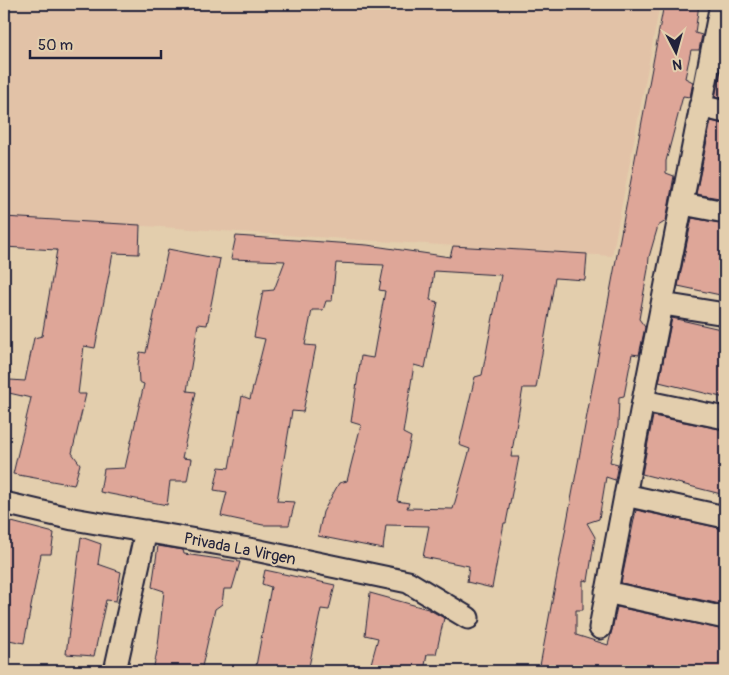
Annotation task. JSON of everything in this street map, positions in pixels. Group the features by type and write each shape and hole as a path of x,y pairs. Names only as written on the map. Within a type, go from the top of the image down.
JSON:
{"street":[{"path":"600,628 683,204 700,106 722,7"},
{"path":"700,106 725,112"},
{"path":"683,204 725,212"},
{"path":"663,304 725,314"},
{"path":"643,401 725,418"},
{"path":"625,495 725,517"},
{"name":"Privada La Virgen","path":"4,503 72,519 255,550 408,582 468,618"},
{"path":"115,671 146,531"},
{"path":"606,592 725,618"}],"shaded area":[{"path":"4,4 660,4 612,256 4,217"}],"building":[{"path":"664,4 699,4 695,33 702,35 699,50 691,50 685,78 693,82 690,97 683,96 666,161 666,173 674,176 666,221 658,226 649,257 639,319 645,327 639,355 632,354 624,396 619,397 618,426 610,462 618,464 615,480 606,477 599,519 587,523 595,537 588,581 583,580 583,610 576,610 576,635 608,645 617,607 725,630 725,671 539,671"},
{"path":"721,71 725,71 725,99 715,97"},
{"path":"711,121 725,124 725,199 696,194"},
{"path":"4,217 140,225 139,254 113,253 95,348 84,346 78,394 86,394 72,453 80,464 74,485 13,474 31,398 9,393 10,380 25,381 34,338 42,336 57,250 4,247"},
{"path":"692,218 725,224 725,296 678,286"},
{"path":"236,236 367,245 450,257 453,246 587,254 585,280 555,278 536,388 523,388 511,457 519,457 492,588 467,582 469,566 423,557 429,526 386,525 383,549 318,536 323,512 339,483 347,481 361,425 351,422 361,356 373,358 385,291 379,290 384,265 336,263 332,301 326,301 323,310 312,310 305,345 316,346 303,412 292,411 277,501 295,502 289,525 263,525 221,516 227,492 214,490 219,467 229,468 242,396 250,399 265,339 254,337 263,291 274,290 285,261 231,259","holes":["434,271 501,275 482,375 475,377 459,445 470,449 453,509 407,508 409,503 397,501 411,437 403,433 414,365 425,368 438,302 430,300"]},
{"path":"168,249 220,259 207,325 198,324 187,391 196,392 182,458 191,459 187,481 170,481 167,505 100,492 104,469 125,468 144,384 139,382 138,365 140,352 146,353"},
{"path":"672,318 725,330 725,398 659,382"},
{"path":"653,416 725,430 725,495 642,474"},
{"path":"636,510 725,529 725,605 621,583"},
{"path":"4,520 54,533 51,554 41,554 24,643 4,639"},
{"path":"81,537 101,544 98,564 121,572 116,601 106,600 94,656 66,654"},
{"path":"158,546 183,550 184,554 240,562 232,589 224,589 222,604 215,609 201,671 153,671 158,646 164,591 152,587"},
{"path":"265,570 335,585 329,610 321,609 308,671 255,671 271,587 262,584"},
{"path":"370,593 428,609 444,618 436,654 427,654 424,671 369,671 378,638 365,635"}]}
